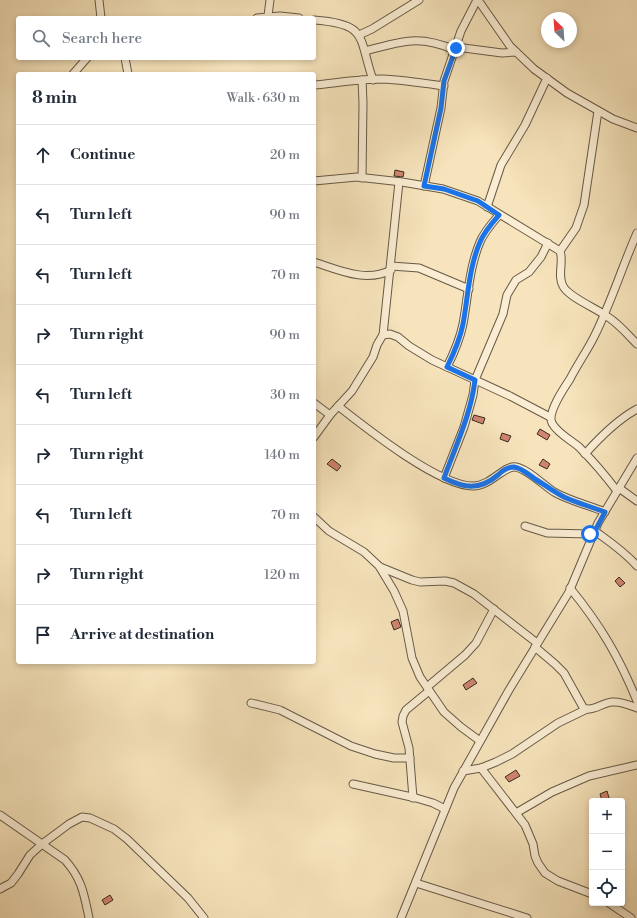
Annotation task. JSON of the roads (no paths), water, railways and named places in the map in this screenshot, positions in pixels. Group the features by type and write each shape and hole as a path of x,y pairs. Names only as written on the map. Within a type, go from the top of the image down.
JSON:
{"street":[{"path":"99,0 101,16"},
{"path":"270,0 268,16 280,16"},
{"path":"359,35 372,29 419,0"},
{"path":"424,186 441,108 444,86 461,31 478,0 510,46 534,69 567,93 598,111 613,119 637,128"},
{"path":"316,20 332,21 353,28 363,42 373,80"},
{"path":"365,50 415,40 439,44 455,49 516,52"},
{"path":"75,72 85,60"},
{"path":"125,60 128,72"},
{"path":"487,207 501,165 525,125 547,78"},
{"path":"362,80 362,178"},
{"path":"316,85 373,80 444,86"},
{"path":"560,251 576,228 584,205 598,111"},
{"path":"316,181 362,178 399,182 444,189 478,201 560,251 562,257 560,280 564,288 577,298 604,314 637,344"},
{"path":"316,434 330,415 352,391 383,335 399,182"},
{"path":"447,367 458,345 463,325 472,267 480,242 499,215"},
{"path":"637,233 594,337 574,370 550,417 556,428 585,454 618,489 637,501"},
{"path":"444,478 464,427 473,395 475,380 503,314 507,295 516,280 529,272 541,256 548,243"},
{"path":"316,263 364,276 383,274 391,268 419,268 469,289"},
{"path":"383,335 390,334 398,337 409,346 432,360 550,417"},
{"path":"316,404 330,415"},
{"path":"338,406 381,439 414,461 456,484 478,486 488,483 503,470 515,467 524,471 565,497 605,512"},
{"path":"585,454 619,421 637,409"},
{"path":"401,918 454,788 570,588 595,531 628,471 637,458"},
{"path":"628,471 637,469"},
{"path":"316,519 329,531 364,552 379,567 394,591 403,611 412,658 420,677 444,712 480,741"},
{"path":"525,526 547,533 590,534 595,531"},
{"path":"595,531 615,545 637,566"},
{"path":"379,567 420,582 445,580 454,583 474,594 536,645 564,673 580,703 584,709 587,709"},
{"path":"570,588 606,635 623,668 637,701"},
{"path":"413,798 410,758 407,736 402,722 403,716 406,710 476,643 494,609"},
{"path":"463,771 481,768 512,754 558,723 587,709 590,710 605,703 613,702 620,702 637,708"},
{"path":"251,703 280,710 351,746 388,757 410,758"},
{"path":"516,813 552,792 589,776 637,765"},
{"path":"481,768 525,825 538,864 545,873 558,881 589,893"},
{"path":"352,784 433,803 445,809"},
{"path":"0,815 64,860 72,868 79,878 84,892 89,918"},
{"path":"0,889 11,882 30,855 42,844 69,824 82,817 90,818 102,822 127,839 188,898 204,918"},
{"path":"416,883 527,918"},
{"path":"613,906 630,918"}]}
